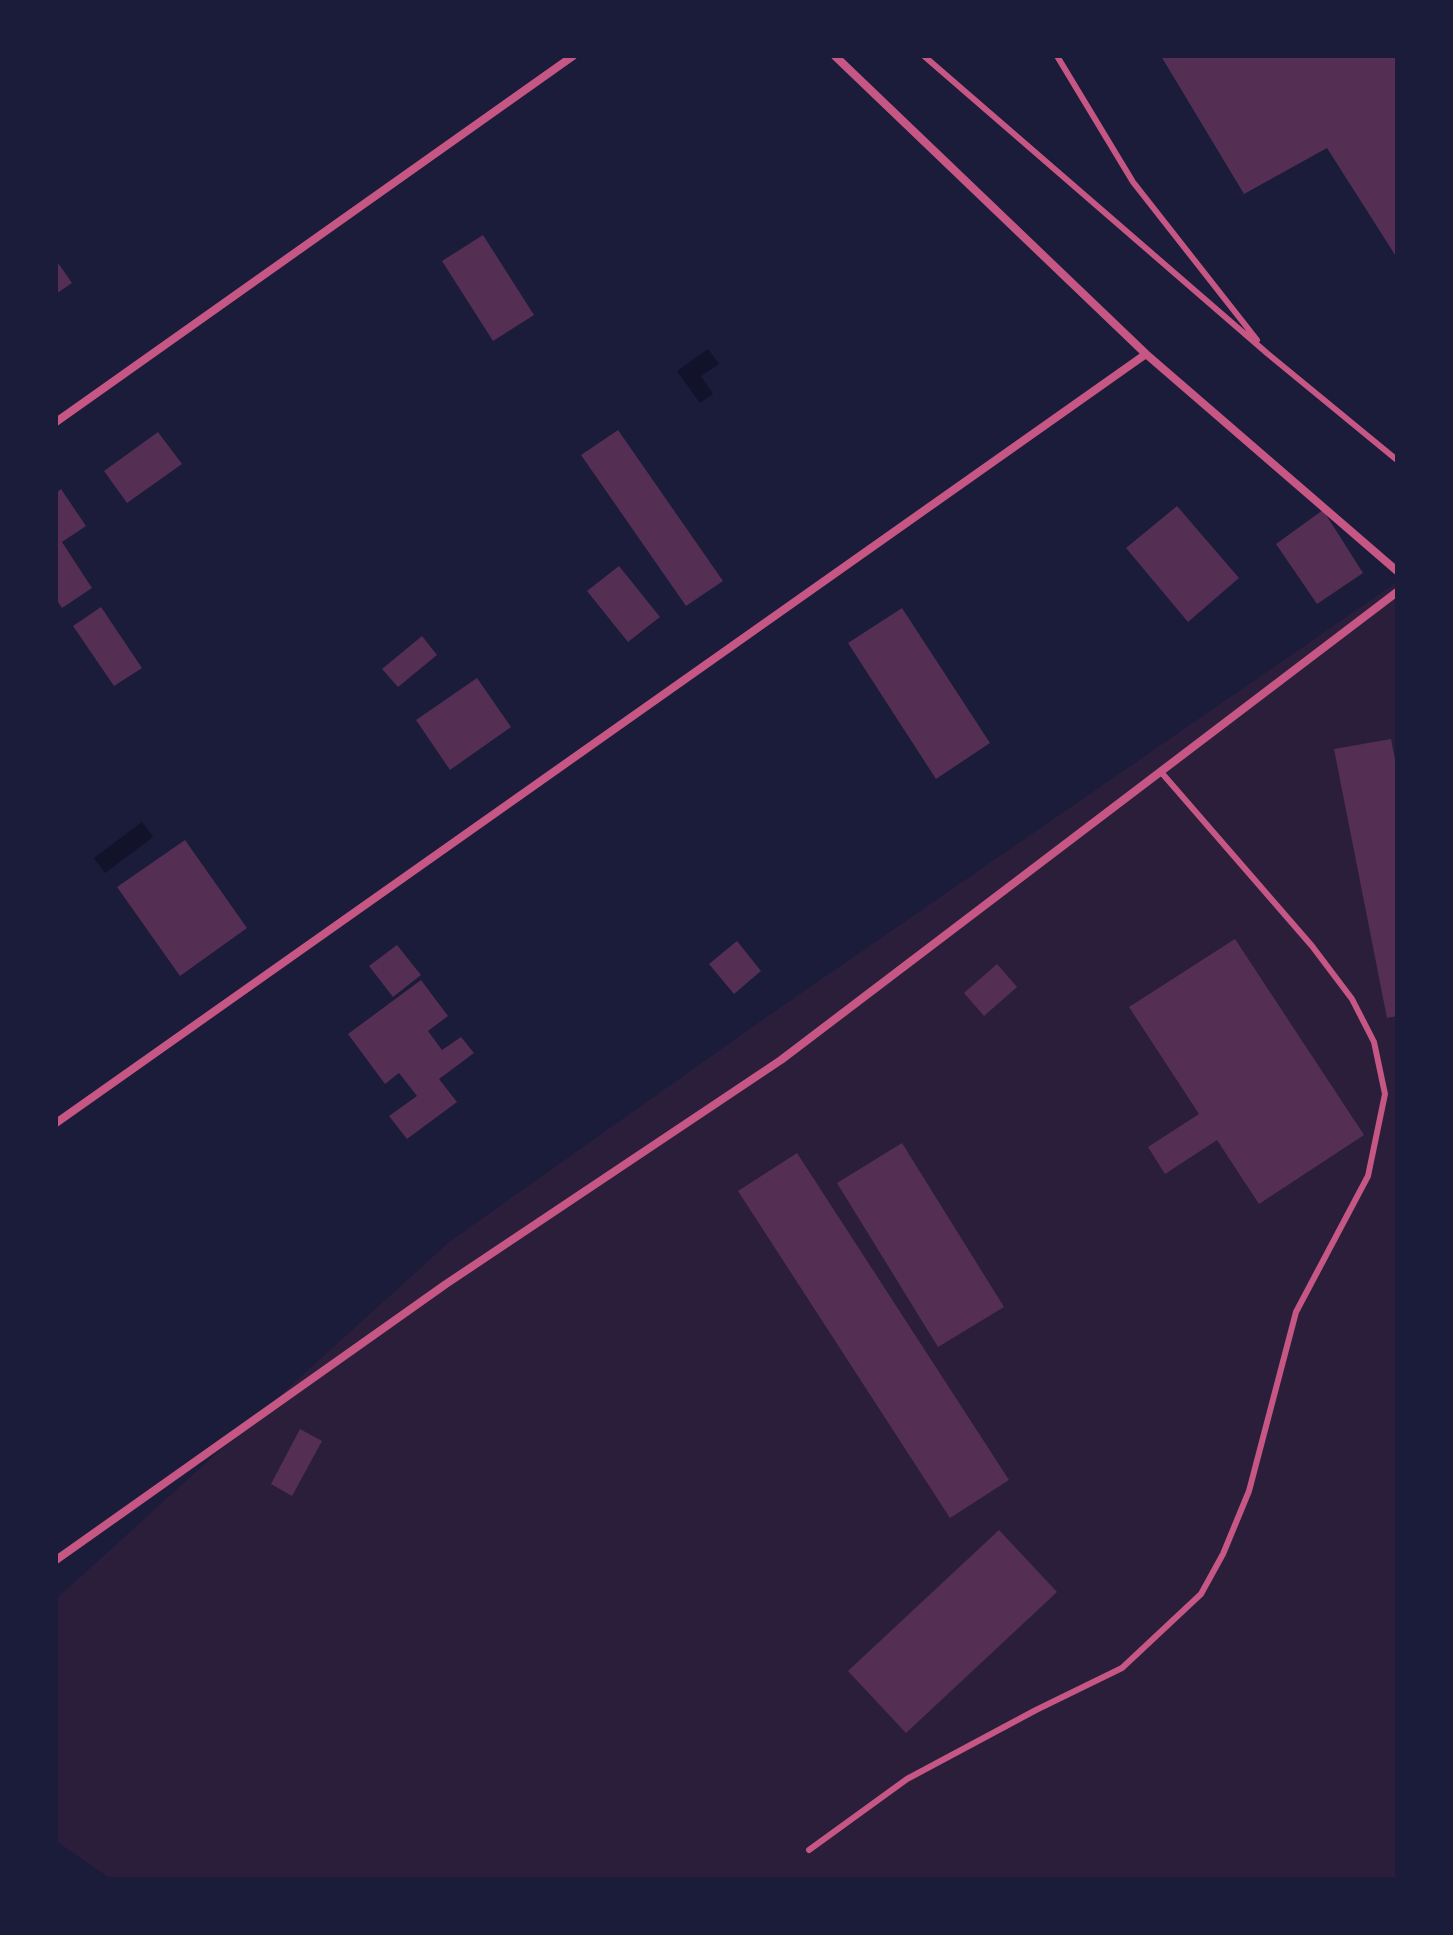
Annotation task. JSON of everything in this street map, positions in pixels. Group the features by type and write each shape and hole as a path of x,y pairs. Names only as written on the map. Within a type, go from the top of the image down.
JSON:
{"street":[{"path":"56,422 573,56"},
{"path":"835,56 1146,354 1397,571"},
{"path":"56,1123 1146,354"},
{"path":"56,1560 446,1284 781,1060 1397,592"}],"lane":[{"path":"924,56 1268,354 1397,460"},
{"path":"1056,58 1133,182 1268,354"},
{"path":"809,1850 907,1779 1122,1668 1201,1594 1223,1554 1249,1491 1296,1312 1368,1176 1385,1094 1374,1042 1352,999 1312,946 1161,772"}],"shaded area":[{"path":"708,349 719,364 701,376 713,394 700,403 677,371"},
{"path":"1397,582 1397,1879 111,1879 56,1841 56,1599 449,1242 765,1018"},
{"path":"142,822 153,837 105,873 94,858"}],"building":[{"path":"1161,56 1397,56 1397,258 1327,148 1244,194"},
{"path":"483,235 534,315 493,341 442,261"},
{"path":"56,260 72,283 56,294"},
{"path":"618,430 723,581 686,606 581,455"},
{"path":"158,432 182,464 127,503 104,471"},
{"path":"61,489 86,526 62,542 92,588 62,608 56,599 56,493"},
{"path":"1177,506 1239,578 1188,622 1126,548"},
{"path":"1323,510 1363,573 1317,604 1276,544"},
{"path":"619,566 660,617 628,642 587,591"},
{"path":"101,607 142,668 114,686 73,626"},
{"path":"902,608 990,743 936,779 848,643"},
{"path":"422,636 437,655 398,687 382,669"},
{"path":"477,678 511,727 450,770 416,720"},
{"path":"1391,739 1397,770 1397,1016 1387,1018 1334,749"},
{"path":"185,840 247,928 180,976 117,887"},
{"path":"1235,939 1364,1135 1259,1204 1217,1140 1165,1174 1148,1147 1199,1114 1129,1007"},
{"path":"737,941 761,971 734,994 709,964"},
{"path":"397,945 421,975 393,997 369,966"},
{"path":"997,964 1017,987 984,1016 964,993"},
{"path":"421,980 448,1016 428,1031 442,1050 461,1037 474,1053 439,1079 457,1102 407,1139 389,1116 417,1096 399,1073 385,1084 348,1034"},
{"path":"902,1143 1004,1307 938,1347 837,1183"},
{"path":"797,1153 1009,1480 950,1518 738,1191"},
{"path":"300,1429 322,1441 292,1496 271,1484"},
{"path":"999,1530 1057,1592 906,1733 848,1671"}]}
